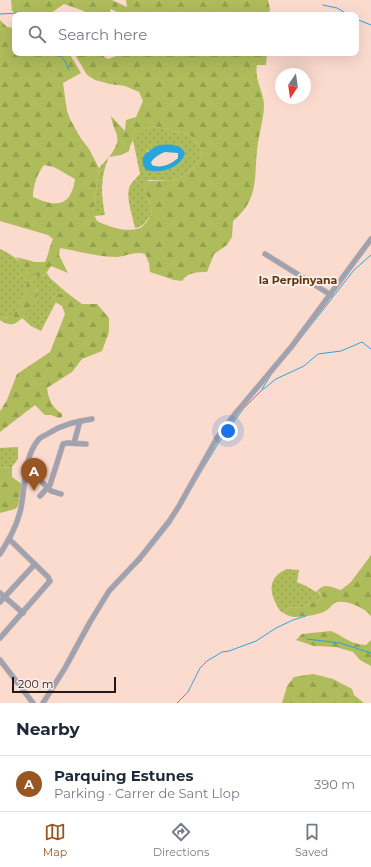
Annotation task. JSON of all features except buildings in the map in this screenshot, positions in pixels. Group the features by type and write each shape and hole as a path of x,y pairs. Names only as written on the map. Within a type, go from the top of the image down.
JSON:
{"street":[{"path":"43,703 65,668 108,591 140,558 170,520 218,438 235,414 292,346 371,239"},
{"path":"265,254 331,295"},
{"path":"0,554 9,539 20,512 27,465 39,439 60,426 92,419"},
{"path":"74,443 80,421"},
{"path":"40,496 50,485 63,444 86,444"},
{"path":"26,476 38,478 51,491 61,494"},
{"path":"0,638 50,581 48,577 9,539"},
{"path":"0,602 34,564"},
{"path":"0,593 23,613"},
{"path":"0,660 34,703"}],"green space":[{"path":"11,0 112,0 127,7 126,0 268,0 270,9 270,12 117,12 111,9 110,12 85,12 64,4 52,12 12,11"},
{"path":"0,20 7,27 12,28 12,56 71,56 81,73 63,83 67,111 70,119 99,168 93,212 97,221 123,230 142,227 152,213 144,186 145,181 171,181 183,176 194,167 201,158 202,149 190,135 153,126 134,139 129,151 121,155 109,157 114,150 117,140 111,116 125,131 126,120 136,117 143,101 139,92 125,86 95,80 87,75 76,56 105,56 104,57 108,59 116,56 267,56 266,65 257,65 256,70 264,109 258,143 252,195 248,204 233,221 232,237 227,245 214,254 207,272 196,272 190,274 182,281 174,280 150,272 149,263 145,254 142,253 110,257 60,248 59,255 68,273 51,266 45,275 39,277 22,264 16,257 35,262 45,262 53,239 48,235 0,221","holes":["44,165 54,167 75,179 70,195 61,203 48,202 33,197 36,180"]},
{"path":"153,126 190,135 202,149 201,158 194,167 183,176 171,181 148,180 144,186 152,213 143,225 135,228 128,194 131,184 140,174 133,140 139,133","holes":["153,149 185,153 177,164 173,166 164,169 146,170 147,151"]},
{"path":"109,157 104,172 102,186 105,215 95,216 93,212 99,168"},
{"path":"0,249 25,265 39,277 47,273 50,278 66,292 54,295 53,301 56,302 41,331 31,326 22,318 37,301 37,289 15,268 27,281 24,296 18,309 11,317 0,318"},
{"path":"14,267 26,273 33,280 37,294 37,301 19,321 9,324 0,320 0,318 11,317 17,309 22,300 27,281"},
{"path":"66,292 82,304 97,304 109,318 109,332 102,351 82,359 72,372 47,388 52,403 62,414 62,417 59,418 51,415 45,415 35,405 0,432 0,411 7,400 17,374 50,352 65,314 62,306 53,301 54,295"},
{"path":"18,447 18,459 12,467 2,468 0,466 0,448"},
{"path":"0,466 2,468 12,467 12,477 22,484 18,506 15,509 0,513"},
{"path":"371,555 371,616 365,610 346,602 337,602 324,612 301,617 288,616 281,612 286,611 289,607 300,608 323,598 318,590 323,586 329,586 341,590 351,582"},
{"path":"287,569 299,570 297,582 316,592 318,590 323,598 300,608 289,607 286,611 281,612 274,600 272,588 275,577"},
{"path":"331,631 361,645 366,645 371,640 371,666 360,660 353,652 336,647 314,646 296,640 302,634"},
{"path":"313,674 333,679 352,689 354,695 364,703 282,703 287,686 294,677"}],"water":[{"path":"159,145 174,145 180,147 185,153 179,163 169,169 163,171 146,170 143,161 145,154","holes":["165,152 178,153 178,158 169,164 162,166 152,165 151,162"]}],"waterway":[{"path":"323,5 337,8 344,12"},
{"path":"0,14 12,13"},
{"path":"359,20 371,25"},
{"path":"61,56 69,70"},
{"path":"301,338 354,270 371,255"},
{"path":"173,519 219,442 244,408 261,391 276,379 304,366 318,354 341,351 362,342 371,349"},
{"path":"262,389 273,372"},
{"path":"144,557 172,522"},
{"path":"126,576 142,560"},
{"path":"177,703 188,692 200,668 207,661 222,652 229,651 256,641 276,628 306,616"},
{"path":"307,639 340,643 371,653"}],"place":[{"name":"Parquing Estunes","path":"34,491"}],"district":[{"name":"la Perpinyana","path":"298,280"}]}
